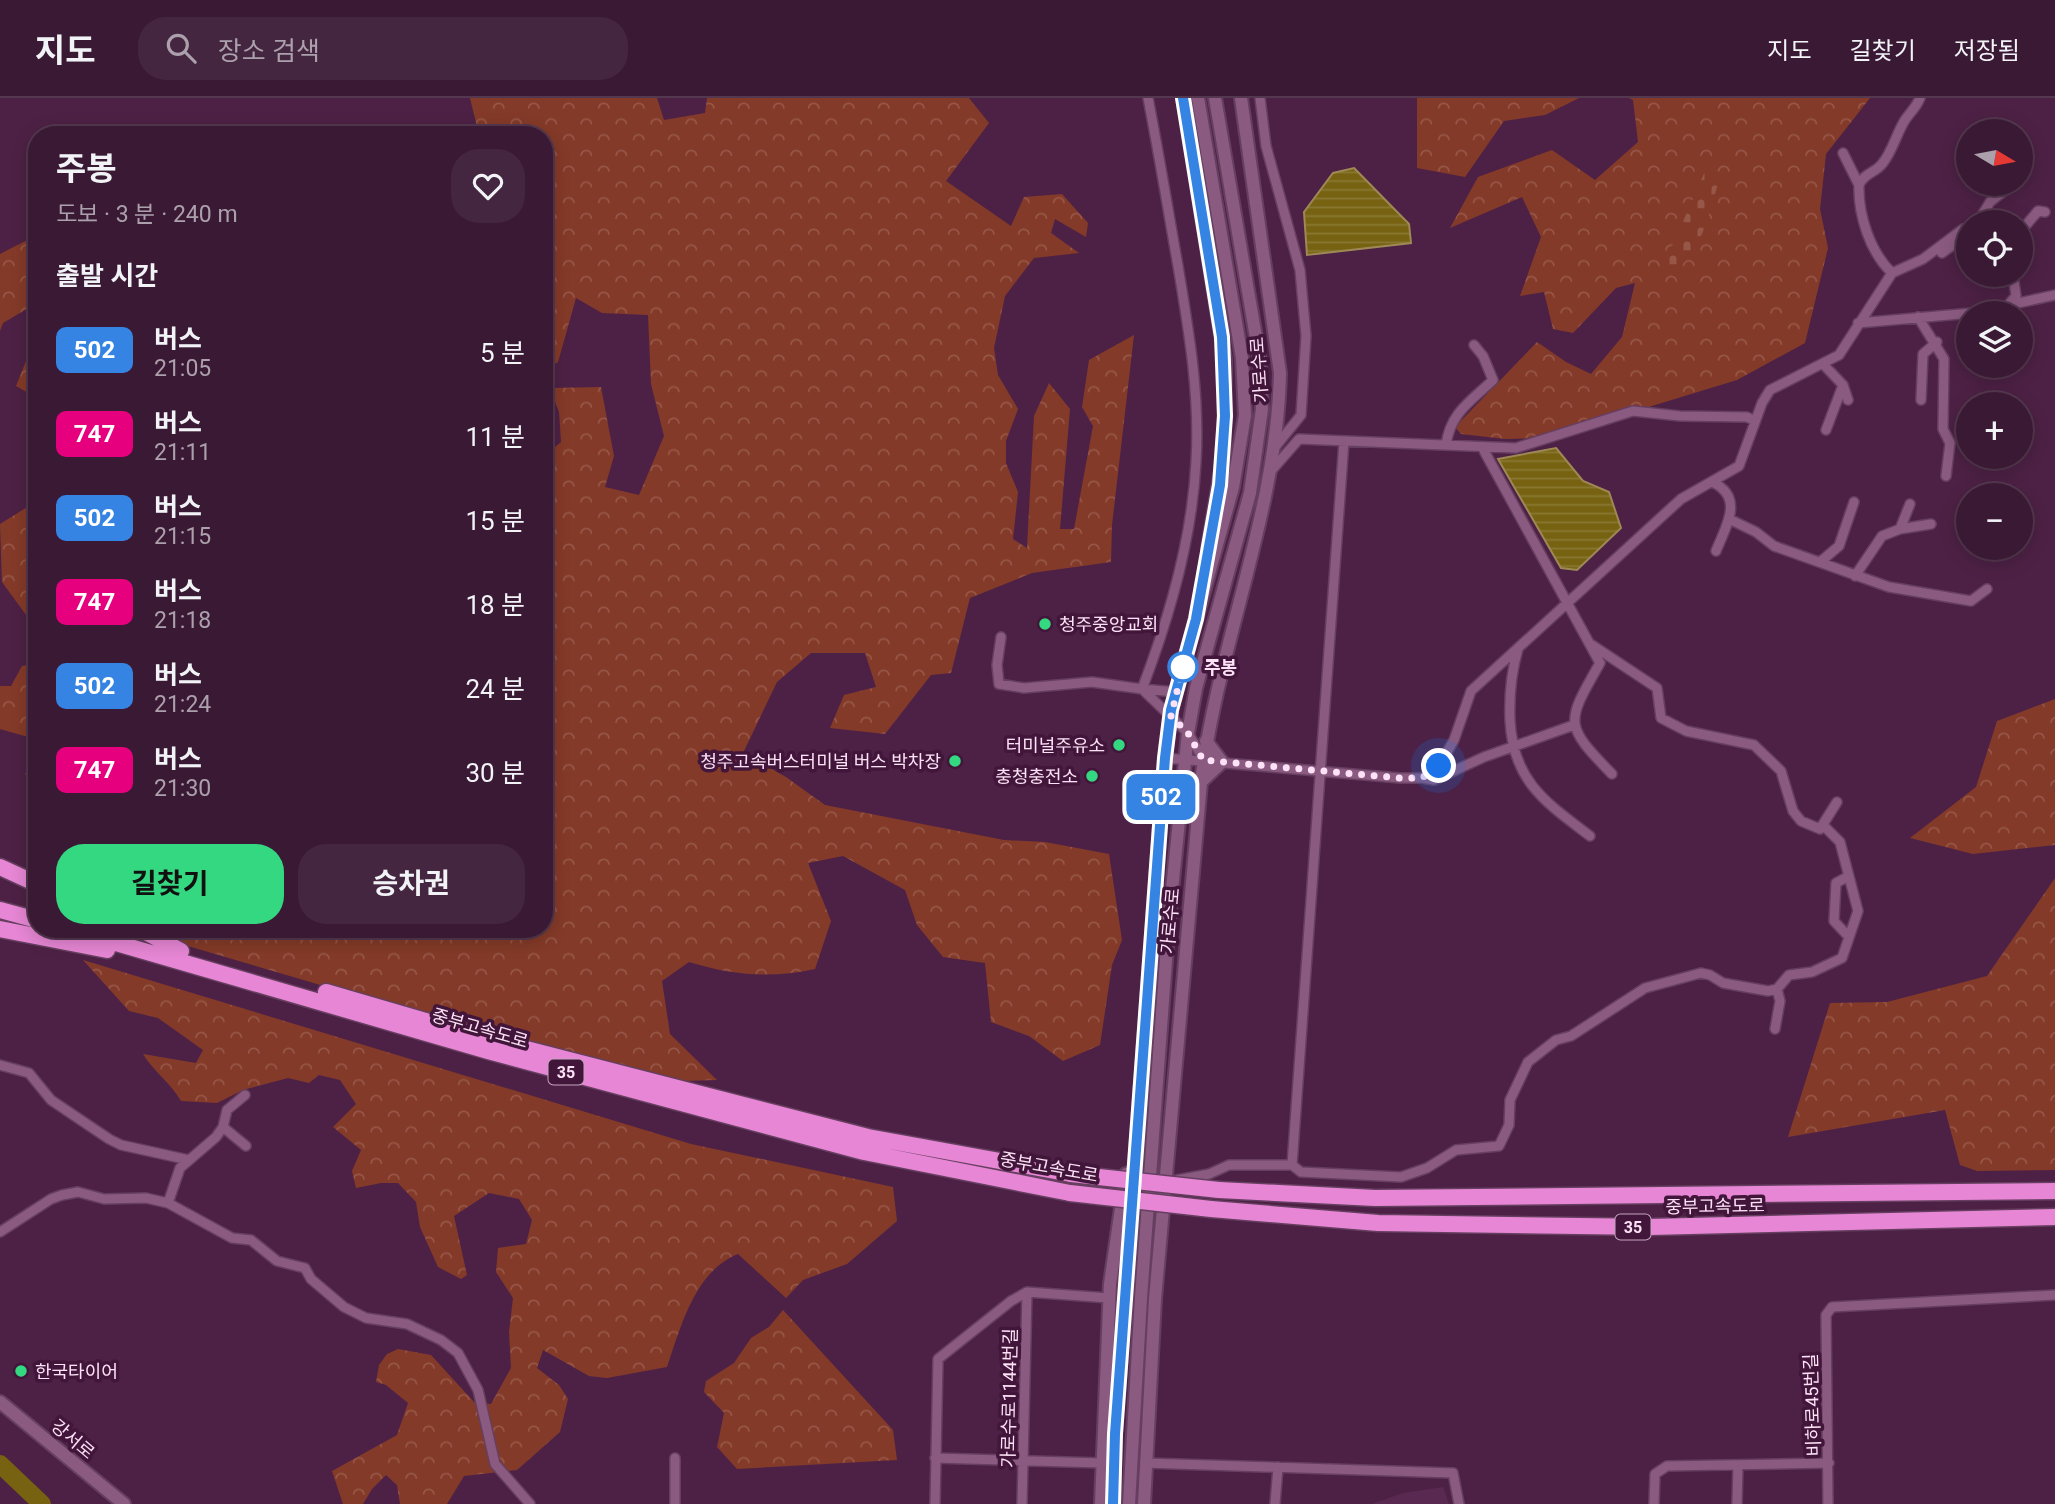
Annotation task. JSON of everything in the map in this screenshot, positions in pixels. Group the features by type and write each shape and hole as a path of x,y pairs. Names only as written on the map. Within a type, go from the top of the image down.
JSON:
{"highway":[{"path":"0,867 28,880"},
{"path":"0,899 28,907"},
{"path":"0,910 28,918"},
{"path":"0,929 28,933"},
{"path":"60,938 179,956"},
{"name":"중부고속도로","path":"105,938 868,1137 1071,1174 1219,1190 1375,1198 2055,1191"},
{"name":"중부고속도로","path":"130,938 179,956 488,1051 864,1152 1070,1193 1212,1209 1378,1223 1650,1227 2055,1217"},
{"path":"154,938 179,956"}],"main road":[{"name":"가로수로","path":"1183,98 1219,313 1226,382 1220,485 1196,619"},
{"name":"가로수로","path":"1113,1504 1115,1434 1165,758 1171,716 1242,443 1245,381 1198,98"},
{"name":"가로수로","path":"1129,1504 1143,1274 1188,733 1196,688 1250,493 1262,409 1259,355 1215,98"},
{"path":"1235,98 1245,126"},
{"name":"가로수로","path":"1144,1504 1164,1182 1203,760 1276,446 1280,373 1241,98"},
{"path":"1201,782 1222,762 1206,741"},
{"path":"1101,1504 1109,1298 1139,1098"},
{"name":"강서로","path":"0,1402 124,1504"}],"street":[{"path":"1142,690 1178,581 1194,488 1197,428 1190,331 1148,98"},
{"path":"1260,98 1266,146 1300,270 1306,336 1301,415 1276,446"},
{"path":"1859,185 1888,157 1906,118 1914,112 1920,98"},
{"path":"1843,153 1859,185 1867,233 1877,256 1892,273"},
{"path":"1986,210 1998,196"},
{"path":"2033,217 2038,211 2045,212"},
{"path":"1422,778 1439,766 1454,740 1466,697 1681,499 1739,466 1755,421 1770,390 1823,364 1844,350 1858,323 1892,273 1915,263 1929,262 1956,239"},
{"path":"2027,301 2055,295"},
{"path":"1858,323 1956,314"},
{"path":"1918,317 1937,342 1945,369 1943,429 1950,443 1946,476"},
{"path":"1921,400 1923,354 1937,342"},
{"path":"1446,445 1448,428 1454,418 1493,380 1483,356 1474,345"},
{"path":"1823,364 1843,385 1848,400"},
{"path":"1826,430 1843,385"},
{"path":"1271,471 1299,439 1516,448 1633,411 1680,416 1746,417 1755,421"},
{"path":"1292,1165 1344,441"},
{"path":"1482,447 1600,663 1578,702 1574,725 1578,739 1612,774"},
{"path":"1712,482 1730,495 1732,506 1716,551"},
{"path":"1820,562 1839,546 1854,502"},
{"path":"1900,529 1910,504"},
{"path":"1729,519 1756,532 1774,546 1889,587 1971,601 1987,589"},
{"path":"1855,576 1882,536 1900,529 1931,524"},
{"path":"1001,637 997,665 999,684 1024,688 1092,682 1142,690 1177,692"},
{"path":"1164,1182 1209,1174 1229,1165 1292,1165 1301,1172 1401,1177 1427,1168 1456,1150 1499,1146 1509,1125 1510,1100 1528,1062 1556,1040 1571,1035 1645,988 1701,973 1749,990 1768,991 1777,989 1789,975 1812,972 1842,958 1858,911 1840,842 1824,826 1811,827 1793,811 1781,771 1765,753 1739,740 1686,731 1661,718 1657,688 1591,644"},
{"path":"1518,648 1510,691 1513,748 1522,772 1544,801 1590,836"},
{"path":"1142,690 1188,733 1203,760"},
{"path":"1165,758 1434,780 1574,725"},
{"path":"1824,826 1837,802"},
{"path":"1849,876 1836,883 1834,921 1849,937"},
{"path":"1775,1029 1780,1001 1777,989"},
{"path":"0,1065 29,1073 51,1100 109,1139 121,1145 189,1160"},
{"path":"168,1203 180,1168 216,1137 223,1127 227,1110 245,1095"},
{"path":"223,1127 246,1146"},
{"path":"0,1233 51,1199 78,1192 104,1199 146,1198 168,1203 232,1238 251,1240 277,1261 304,1268 311,1279 354,1313 424,1330 458,1353 478,1390 495,1464 530,1504"},
{"path":"935,1504 938,1359 1027,1292 1109,1298"},
{"name":"가로수로1144번길","path":"1023,1504 1027,1292"},
{"name":"비하로45번길","path":"1828,1504 1826,1315 1832,1307 2055,1295"},
{"path":"675,1458 675,1504"},
{"path":"935,1458 1102,1463"},
{"path":"1145,1463 1453,1473 1459,1504"},
{"path":"1654,1504 1655,1474 1667,1466 1829,1463"},
{"path":"1737,1504 1738,1465"},
{"path":"1275,1504 1278,1467"}],"shaded area":[{"path":"1354,168 1409,224 1411,243 1307,255 1304,212 1333,173"},
{"path":"1556,448 1583,481 1609,492 1621,528 1577,570 1561,568 1498,459"},
{"path":"1443,1487 1449,1504 1372,1504 1403,1493"}],"green space":[{"path":"470,98 657,98 664,120 705,113 707,98 969,98 989,123 946,181 1011,226 1024,197 1062,194 1088,223 1086,237 1055,219 1051,233 1079,253 1034,258 1005,296 994,348 998,375 1018,409 1006,441 1006,463 1018,492 1013,539 1027,548 1034,416 1049,383 1070,409 1060,529 1074,529 1093,426 1082,407 1089,360 1134,335 1112,525 1111,562 1032,573 970,598 951,673 931,675 885,734 830,728 844,695 876,687 865,653 811,653 777,682 743,753 786,777 825,805 1004,840 1045,842 1109,854 1122,940 1112,965 1100,1045 1063,1061 1029,1036 991,1022 985,963 943,957 917,925 905,890 843,856 808,863 831,921 815,969 767,975 720,970 689,962 662,981 670,1034 717,1080 683,1081 443,1021 161,938 553,938 553,449 561,442 559,412 553,388 601,387 614,456 605,487 639,495 664,436 651,384 648,315 602,313 576,298 558,362 553,365 553,126 477,126"},
{"path":"1417,98 1579,98 1545,115 1504,121 1465,177 1417,168"},
{"path":"1629,98 1870,98 1826,154 1820,209 1828,248 1805,343 1737,380 1547,438 1505,439 1461,434 1455,427 1537,342 1566,362 1591,374 1622,337 1635,283 1616,288 1573,333 1553,329 1544,292 1520,296 1541,237 1522,197 1450,228 1478,177 1552,150 1595,180 1638,142 1633,100"},
{"path":"1706,169 1715,170 1720,177 1700,238 1678,268 1663,267"},
{"path":"28,240 28,308 3,323 0,331 0,254"},
{"path":"26,361 28,361 28,393 16,386"},
{"path":"28,507 28,618 2,582 0,524"},
{"path":"28,665 28,737 0,729 0,686 11,686 22,666"},
{"path":"2055,699 2055,845 1973,854 1910,838 1976,787 1997,721"},
{"path":"2055,878 2055,1170 1977,1171 1960,1165 1945,1110 1788,1137 1830,1003 1887,1002 1987,976"},
{"path":"83,960 691,1144 893,1187 897,1221 847,1264 803,1280 786,1298 738,1254 723,1262 700,1286 684,1318 667,1367 607,1378 589,1376 543,1350 537,1368 559,1385 568,1399 560,1432 517,1470 464,1476 447,1504 400,1504 397,1485 386,1475 372,1489 363,1504 343,1504 332,1471 397,1435 408,1403 386,1385 376,1382 379,1365 387,1354 398,1349 431,1355 474,1402 491,1404 511,1368 509,1332 513,1298 496,1272 498,1248 526,1244 532,1220 519,1199 489,1193 454,1216 467,1275 461,1279 438,1267 420,1227 416,1202 398,1183 356,1188 352,1171 361,1150 333,1127 356,1104 340,1080 319,1075 309,1083 288,1078 243,1090 217,1103 181,1101 143,1054 196,1063 203,1050 158,1018 129,1011"},
{"path":"783,1310 893,1430 897,1460 737,1469 717,1447 724,1413 704,1392 706,1381 734,1363 751,1338 769,1327"}],"waterway":[{"path":"0,1464 42,1504"}],"bus line":[{"name":"502","path":"1113,1504 1115,1434 1151,915 1165,758 1171,710 1196,619 1224,452 1225,360 1183,98"}],"place":[{"name":"청주중앙교회","path":"1045,624"},
{"name":"주봉","path":"1183,667"},
{"name":"터미널주유소","path":"1119,745"},
{"name":"청주고속버스터미널 버스 박차장","path":"955,761"},
{"name":"충청충전소","path":"1092,776"},
{"name":"한국타이어","path":"21,1371"}],"route":[{"path":"1183,667 1171,716 1188,733 1203,760 1399,778 1422,778 1439,766"}]}
